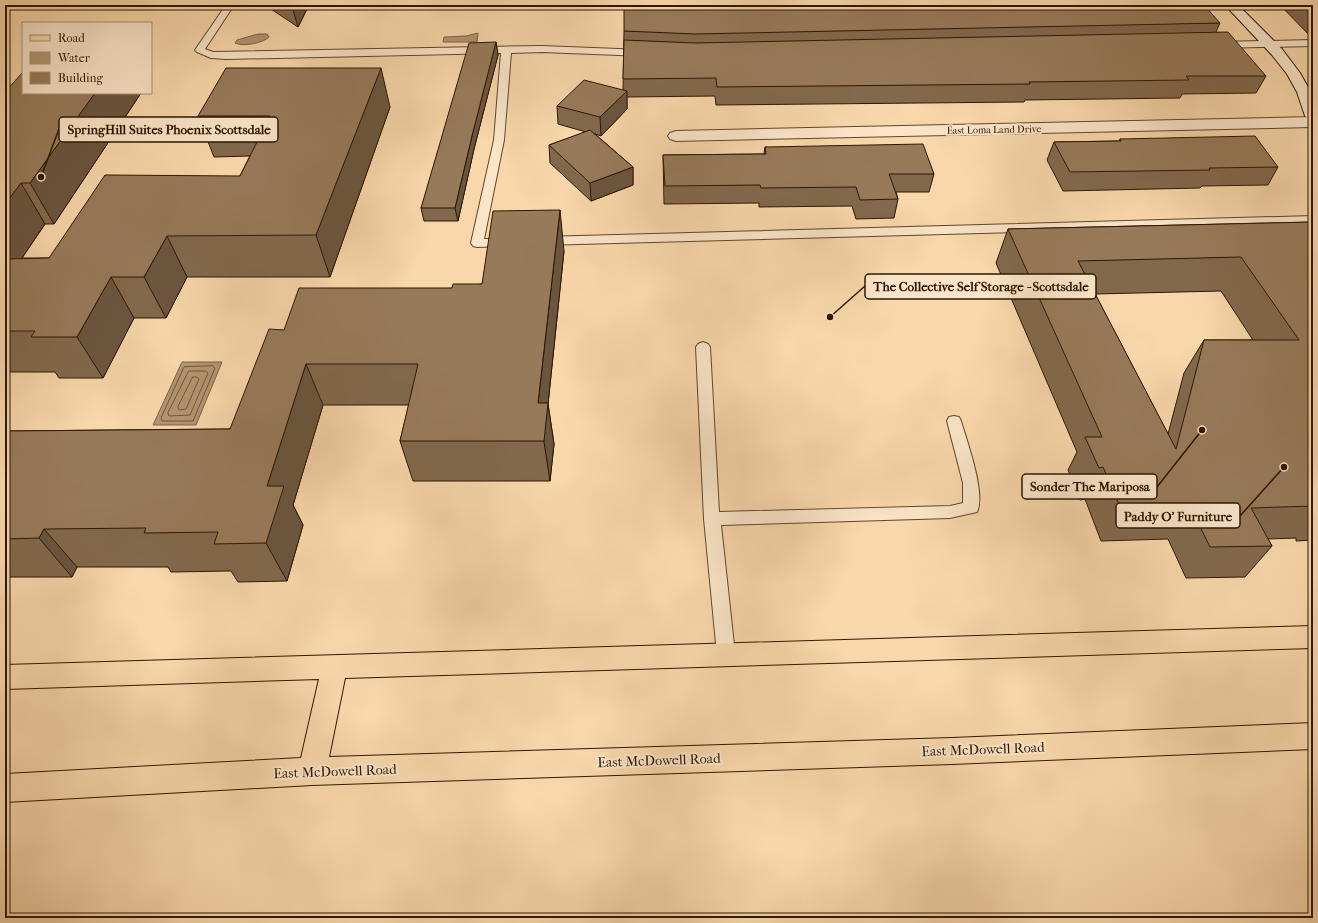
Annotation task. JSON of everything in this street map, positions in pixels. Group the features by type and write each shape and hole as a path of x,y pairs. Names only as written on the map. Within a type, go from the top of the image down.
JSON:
{"main road":[{"path":"5,677 1313,637"},
{"path":"312,771 334,666"},
{"name":"East McDowell Road","path":"5,788 312,771 952,751 1313,736"}],"street":[{"path":"1231,5 1279,55 1301,85 1313,116"},
{"name":"East Loma Land Drive","path":"676,136 1313,122"}],"lane":[{"path":"230,5 200,50 212,55 226,56 506,51 542,49 656,54"},
{"path":"1207,45 1313,43"},
{"path":"506,51 499,140 477,243 516,242"},
{"path":"532,241 1313,220"},
{"path":"703,347 712,519 726,654"},
{"path":"712,519 950,512 970,508 971,483 954,421"}],"water":[{"path":"478,33 477,42 443,42 444,37 466,36"},
{"path":"258,34 267,34 269,37 253,44 243,45 235,43 237,40"},
{"path":"182,362 222,362 196,425 153,425"}],"building":[{"path":"285,5 295,5 293,10"},
{"path":"624,5 1204,5 1220,23 695,34 624,31"},
{"path":"1306,5 1313,5 1313,12"},
{"path":"1228,32 1266,76 1186,76 1189,80 1029,82 1030,84 717,87 716,78 623,79 624,40 695,43"},
{"path":"496,42 455,208 421,208 469,43"},
{"path":"226,68 381,68 316,235 167,236 144,277 111,277 77,337 31,337 35,331 5,331 5,259 49,258 105,175 240,176 270,116 198,116"},
{"path":"22,73 22,94 94,94 30,183 21,183 5,204 5,92"},
{"path":"584,80 627,91 600,117 557,106"},
{"path":"590,130 633,167 590,183 549,145"},
{"path":"1255,136 1278,167 1209,168 1210,170 1070,172 1054,142 1121,141 1120,139"},
{"path":"923,144 934,174 889,174 898,199 860,200 856,187 761,188 760,185 665,186 663,155 766,154 765,147"},
{"path":"560,210 538,403 548,403 544,441 400,441 418,364 306,364 267,486 284,486 266,543 214,544 218,532 144,533 146,528 44,529 39,538 5,539 5,431 230,429 269,329 284,330 299,288 452,288 453,284 482,284 493,211"},
{"path":"1313,222 1313,506 1251,508 1272,546 1210,547 1191,508 1121,509 1103,467 1099,468 1085,437 1102,437 1008,229","holes":["1241,257 1299,340 1204,340 1176,449 1078,261"]}],"place":[{"name":"SpringHill Suites Phoenix Scottsdale","path":"41,177"},
{"name":"The Collective Self Storage - Scottsdale","path":"830,317"},
{"name":"Sonder The Mariposa","path":"1202,430"},
{"name":"Paddy O' Furniture","path":"1284,467"}]}
